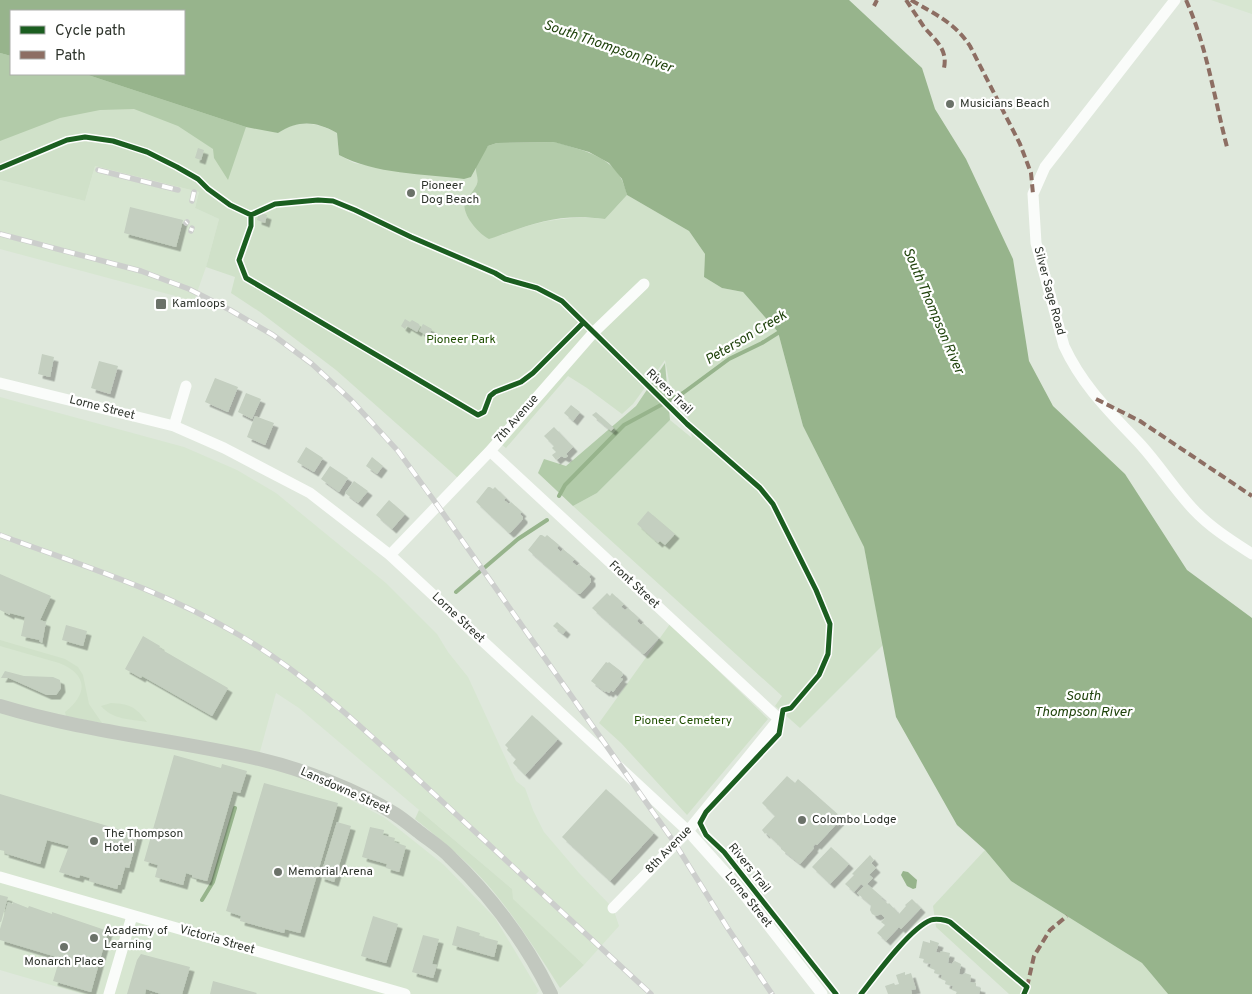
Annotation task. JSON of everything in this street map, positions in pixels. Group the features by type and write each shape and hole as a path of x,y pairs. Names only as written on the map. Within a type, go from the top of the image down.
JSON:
{"main road":[{"name":"Lansdowne Street","path":"0,706 33,716 101,731 258,759 295,769 371,801 395,814 450,856 493,901 531,955 551,994"}],"street":[{"name":"Silver Sage Road","path":"1175,0 1045,167 1033,194 1036,243 1064,346 1070,361 1096,399 1142,447 1195,511 1214,529 1252,554"},
{"name":"7th Avenue","path":"390,555 490,451 594,332 644,284"},
{"name":"Lorne Street","path":"0,383 174,426 224,448 310,493 390,555 688,831 739,888 822,994"},
{"path":"174,426 186,386"},
{"name":"Front Street","path":"490,451 779,719"},
{"name":"8th Avenue","path":"612,908 688,831 779,719"},
{"name":"Victoria Street","path":"0,877 404,994"},
{"path":"109,994 132,916"}],"shaded area":[{"path":"1211,0 1252,0 1252,14"},
{"path":"0,53 10,56 10,75 88,75 246,127 228,180 214,158 213,149 178,126 134,109 100,110 60,118 0,141"},
{"path":"555,142 593,154 610,164 622,180 627,195 605,219 572,217 545,221 489,239 468,218 464,207 465,202 477,183 476,169 481,156 488,146 497,143"},
{"path":"95,166 199,192 195,208 219,219 206,267 194,301 0,249 0,180 85,201"},
{"path":"665,363 670,420 597,493 573,506 538,473 544,459 566,466 636,406"},
{"path":"0,397 184,447 237,470 276,493 386,583 437,634 448,652 468,677 516,781 525,788 544,832 579,873 613,908 619,926 584,965 512,899 511,888 299,708 276,693 258,759 326,787 385,818 444,865 495,918 539,991 536,994 82,994 0,970"}],"green space":[{"name":"Pioneer Park","path":"0,53 10,56 10,75 88,75 278,133 300,124 321,126 337,133 339,155 354,163 471,177 476,168 478,182 467,200 466,214 502,235 552,220 578,218 605,219 627,195 689,231 705,254 704,277 722,288 743,292 778,332 803,426 864,547 883,645 800,728 775,706 782,696 573,506 597,493 670,420 692,438 686,411 671,392 665,360 633,404 622,414 568,376 506,448 494,439 458,478 336,370 260,312 231,293 235,277 206,267 219,219 195,208 199,192 95,166 85,201 0,180"},
{"name":"Pioneer Cemetery","path":"670,624 768,719 687,815 621,743 599,723"},
{"path":"0,640 65,659 78,667 83,675 89,704 102,723 66,716 65,712 78,698 82,684 80,678 68,667 0,646"},
{"path":"111,703 132,707 147,722 116,716 101,706"},
{"path":"419,810 512,889 513,899 584,965 560,988 516,921 487,884 462,858 415,819"},
{"path":"985,850 1011,881 1142,963 1168,994 1009,994 936,927 933,906"}],"water":[{"name":"South Thompson River","path":"0,0 849,0 922,68 935,109 966,159 1013,259 1029,361 1053,406 1125,474 1187,570 1252,618 1252,994 1168,994 1142,963 1011,881 985,850 957,825 896,717 864,547 803,426 778,332 743,292 722,288 704,277 705,254 689,231 627,195 622,179 609,163 589,152 554,142 497,143 488,146 471,177 464,179 384,170 339,155 337,133 321,126 300,124 278,133 246,127 88,75 185,75 185,10 10,10 10,56 0,53"},
{"path":"903,871 908,872 917,880 916,888 913,889 907,886 901,875"}],"building":[{"path":"198,148 204,150 201,160 195,158"},
{"path":"130,207 183,220 176,247 124,233"},
{"path":"259,212 267,215 265,223 257,220"},
{"path":"405,319 419,324 420,327 417,332 407,326 405,329 401,326"},
{"path":"423,324 432,329 428,336 419,331"},
{"path":"42,354 54,357 50,377 38,374"},
{"path":"99,361 118,366 110,394 91,388"},
{"path":"215,378 238,387 228,412 205,402"},
{"path":"246,393 261,399 252,419 238,412"},
{"path":"571,405 580,412 573,421 564,413"},
{"path":"596,412 614,428 611,431 592,415"},
{"path":"255,416 274,423 265,445 247,437"},
{"path":"554,427 573,447 566,454 568,456 565,458 561,456 556,460 552,455 556,452 552,448 554,446 544,436"},
{"path":"306,447 323,458 314,472 297,462"},
{"path":"372,457 383,466 377,474 366,466"},
{"path":"330,466 348,478 339,492 321,479"},
{"path":"354,481 368,491 358,503 345,493"},
{"path":"488,487 493,489 495,487 506,498 504,500 509,504 511,502 522,512 520,514 523,519 509,533 476,502"},
{"path":"389,500 405,514 392,529 376,515"},
{"path":"648,511 675,534 665,545 660,541 658,543 637,524"},
{"path":"540,535 545,537 547,535 559,545 557,548 561,552 563,549 575,559 572,562 577,566 579,564 591,574 589,577 591,582 580,594 528,550"},
{"path":"0,574 51,596 40,620 46,622 42,643 40,640 21,636 25,617 10,613 10,615 0,610"},
{"path":"607,593 610,596 612,593 624,604 621,607 625,610 628,608 639,618 637,621 641,625 643,623 659,638 645,653 643,654 592,608"},
{"path":"557,622 566,630 563,634 553,626"},
{"path":"66,625 87,631 83,646 62,640"},
{"path":"143,636 160,646 159,648 228,688 212,716 142,676 141,678 125,669"},
{"path":"606,662 609,662 622,672 623,675 620,678 623,679 613,692 611,690 609,693 591,681"},
{"path":"5,671 24,676 53,677 60,680 61,688 56,695 47,695 9,678 1,678"},
{"path":"532,715 558,739 525,775 513,763 516,759 507,750 508,748 505,745"},
{"path":"174,755 221,768 222,764 247,771 240,793 233,791 207,881 192,877 192,875 186,873 183,885 155,877 158,865 144,861"},
{"path":"787,776 795,783 798,779 842,818 817,845 815,844 814,848 800,864 762,830 775,816 762,803"},
{"name":"Memorial Arena","path":"264,783 338,803 300,933 285,929 284,933 240,921 241,916 226,911"},
{"path":"606,789 654,833 610,881 562,837"},
{"name":"The Thompson Hotel","path":"0,794 138,835 129,868 125,867 117,889 89,881 90,878 80,875 79,878 59,872 69,846 47,840 40,864 4,853 5,851 0,850"},
{"path":"337,822 351,826 334,882 320,877"},
{"path":"370,827 384,830 383,835 395,838 394,842 406,846 399,872 386,868 387,864 362,857"},
{"path":"831,847 849,864 830,884 812,867"},
{"path":"870,855 874,860 871,863 876,868 869,875 873,878 867,884 899,914 912,899 921,908 901,929 899,927 886,941 877,933 885,925 881,922 885,918 881,914 876,916 872,914 870,910 871,905 857,893 864,886 861,884 854,892 845,884"},
{"path":"0,895 8,897 1,922 0,922"},
{"name":"Monarch Place","path":"8,902 28,908 29,906 52,914 52,912 108,931 91,992 53,981 60,958 0,940 0,929"},
{"path":"373,916 398,924 386,963 361,956"},
{"path":"457,926 480,933 479,936 498,941 494,957 452,945"},
{"path":"423,935 439,939 432,964 437,965 433,978 412,972"},
{"path":"930,940 939,943 936,952 950,953 948,963 952,964 955,961 961,964 959,974 971,975 970,982 976,983 976,987 981,988 979,994 956,994 957,992 952,990 953,986 945,984 946,981 941,979 942,975 934,973 935,970 930,968 931,964 923,962 924,959 919,958 923,941 930,943"},
{"path":"141,954 190,967 182,994 161,994 146,989 145,994 127,994 137,960"},
{"path":"905,972 905,975 911,973 916,989 911,990 912,994 888,994 885,986 894,983 895,985 899,984 896,975"},
{"path":"213,981 257,993 210,994"}],"waterway":[{"name":"Peterson Creek","path":"559,496 565,485 624,425 683,393 729,359 762,343 781,331"},
{"name":"Peterson Creek","path":"456,592 518,539 547,520"},
{"name":"Peterson Creek","path":"202,900 213,882 235,808"}],"railway":[{"path":"98,170 178,190"},
{"path":"192,201 194,192"},
{"path":"0,234 141,271 189,289 273,335 312,364 351,400 398,451 438,506 674,842 727,927 772,994"},
{"path":"0,535 152,592 211,619 266,652 316,689 364,729 651,994"}],"marked path":[{"path":"874,6 877,0"},
{"path":"906,0 924,27 940,45 944,55 944,68"},
{"path":"911,0 951,25 970,46 1020,144 1031,173 1033,194"},
{"path":"1186,0 1205,54 1227,147"},
{"path":"1096,399 1140,421 1252,496"},
{"path":"1027,987 1034,956 1050,930 1067,916"}],"cycle path":[{"name":"Rivers Trail","path":"0,168 67,140 85,137 113,141 147,152 198,179 230,205 251,215 275,204 318,200 333,201 355,210 505,279 537,288 562,301 687,424 760,488 773,504 816,590 830,624 828,654 819,675 791,708 783,710 779,734 706,812 700,823 706,835 724,852 836,994"},
{"path":"251,215 251,226 239,260 246,278 478,415 484,412 490,396 495,392 521,382 533,373 583,323"},
{"path":"861,994 884,964 913,932 931,920 936,919 950,922 1027,987 1024,994"}],"place":[{"name":"Musicians Beach","path":"950,104"},
{"name":"Pioneer Dog Beach","path":"411,193"},
{"name":"Kamloops","path":"161,304"},
{"name":"Colombo Lodge","path":"802,820"},
{"name":"The Thompson Hotel","path":"94,841"},
{"name":"Memorial Arena","path":"278,872"},
{"name":"Academy of Learning","path":"94,938"},
{"name":"Monarch Place","path":"64,947"}]}
